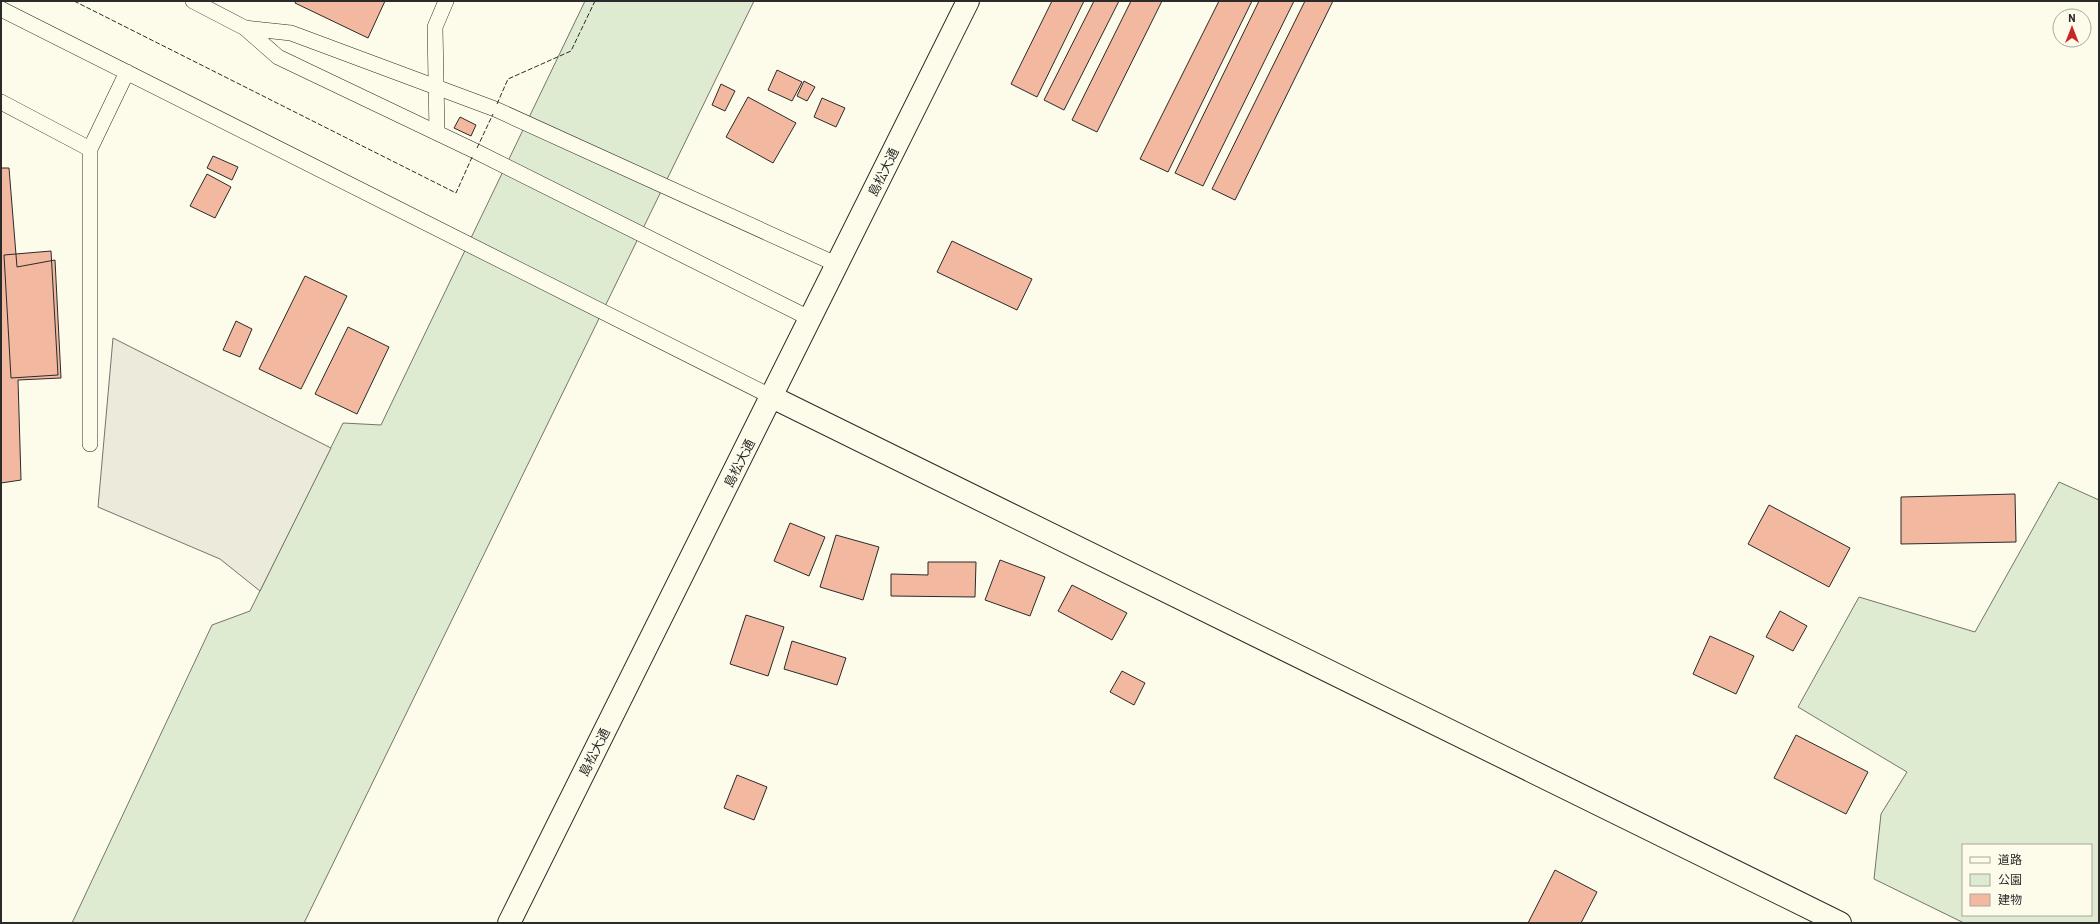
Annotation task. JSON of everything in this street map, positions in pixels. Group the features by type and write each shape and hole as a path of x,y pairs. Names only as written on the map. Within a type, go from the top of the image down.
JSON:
{"street":[{"name":"島松大通","path":"509,923 838,265 968,1"},
{"path":"772,397 1840,923"}],"lane":[{"path":"193,1 211,5 244,28 278,57 437,133 811,319"},
{"path":"437,133 435,26 446,1"},
{"path":"1,9 772,397"},
{"path":"244,28 291,33 495,109 838,265"},
{"path":"90,444 90,149 127,72"},
{"path":"1,102 90,149"}],"green space":[{"path":"585,1 754,1 304,923 72,923 212,625 250,611 343,423 381,425"},
{"path":"2059,482 2099,500 2099,923 1964,923 1874,879 1881,814 1907,772 1798,707 1859,597 1975,632"}],"shaded area":[{"path":"113,338 331,448 260,591 220,559 98,507"}],"building":[{"path":"296,1 385,1 368,38 295,3"},
{"path":"1052,1 1084,1 1037,97 1011,84"},
{"path":"1094,1 1119,1 1064,110 1044,100"},
{"path":"1131,1 1162,1 1097,132 1072,120"},
{"path":"1219,1 1252,1 1168,172 1140,159"},
{"path":"1259,1 1294,1 1203,186 1175,173"},
{"path":"1305,1 1333,1 1235,200 1212,189"},
{"path":"777,70 802,82 792,101 768,90"},
{"path":"804,81 815,87 807,101 797,96"},
{"path":"721,84 735,91 725,111 712,105"},
{"path":"748,97 796,123 773,163 726,137"},
{"path":"822,98 845,108 836,127 814,117"},
{"path":"460,117 476,125 471,136 454,128"},
{"path":"213,156 238,167 232,180 207,168"},
{"path":"1,168 9,168 17,267 55,260 61,378 18,380 21,480 1,483"},
{"path":"207,174 231,187 215,218 190,206"},
{"path":"952,241 1032,279 1017,310 937,272"},
{"path":"51,251 58,375 11,378 4,255"},
{"path":"305,276 347,296 301,389 259,369"},
{"path":"236,321 252,329 240,357 223,350"},
{"path":"348,327 389,347 357,414 315,394"},
{"path":"2015,494 2016,542 1901,544 1901,497"},
{"path":"1769,505 1850,548 1829,587 1748,544"},
{"path":"790,523 825,537 809,576 774,561"},
{"path":"836,535 879,547 863,600 820,587"},
{"path":"1000,560 1045,577 1030,616 985,600"},
{"path":"928,562 976,562 975,597 891,596 891,574 928,575"},
{"path":"1072,585 1127,613 1112,640 1058,611"},
{"path":"1780,611 1807,626 1793,651 1766,637"},
{"path":"746,615 784,627 768,676 730,664"},
{"path":"1710,636 1754,656 1736,694 1693,674"},
{"path":"792,641 846,658 837,685 784,669"},
{"path":"1122,671 1145,683 1134,705 1110,692"},
{"path":"1796,735 1868,772 1846,814 1774,778"},
{"path":"737,775 767,787 754,820 724,808"},
{"path":"1555,870 1597,892 1581,923 1528,923"}],"fence":[{"path":"74,1 456,193 473,155"},
{"path":"497,104 508,79 571,51 595,1"},
{"path":"477,148 493,114"}]}
